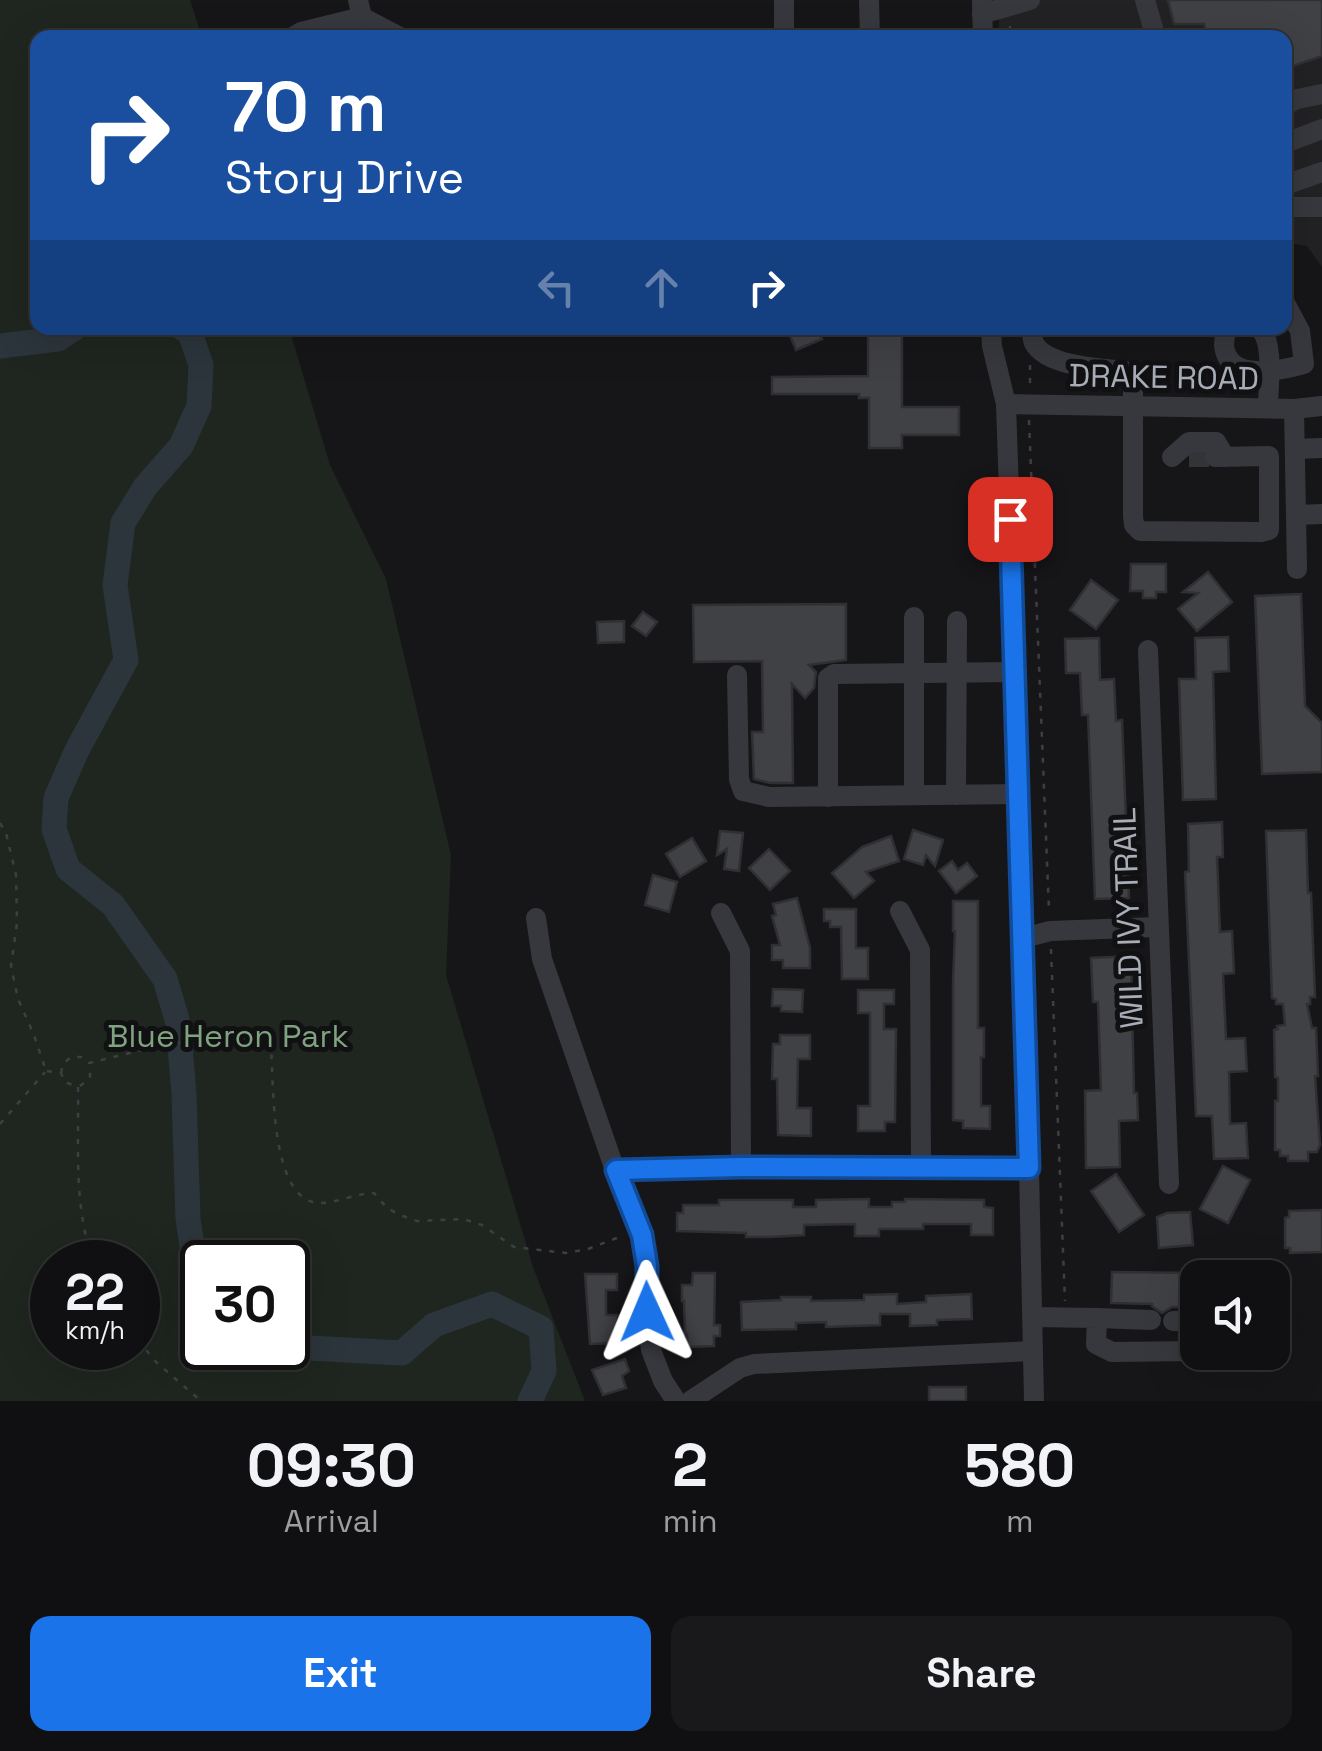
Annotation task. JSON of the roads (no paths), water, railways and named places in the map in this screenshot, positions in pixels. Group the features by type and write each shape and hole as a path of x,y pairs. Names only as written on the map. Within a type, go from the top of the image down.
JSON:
{"street":[{"path":"784,0 784,30"},
{"path":"869,0 870,30"},
{"path":"982,7 1030,0"},
{"path":"1145,0 1154,30"},
{"path":"307,30 360,8 391,30"},
{"path":"1292,101 1322,94"},
{"path":"1292,141 1322,130"},
{"path":"1292,183 1322,172"},
{"path":"1292,207 1322,208"},
{"path":"1292,207 1322,218"},
{"path":"1226,335 1228,358 1239,367 1268,372 1304,364 1300,331 1292,316"},
{"path":"991,335 1006,404 1024,938 1034,1401"},
{"path":"1032,335 1046,356 1072,364 1125,371 1133,381 1132,516 1140,531 1269,530 1269,456 1220,457 1216,442 1188,442 1181,457 1133,458"},
{"path":"1265,335 1268,408"},
{"name":"DRAKE ROAD","path":"1006,404 1294,409 1322,406"},
{"path":"1294,409 1297,569"},
{"path":"1295,449 1322,448"},
{"path":"1296,514 1322,514"},
{"path":"914,616 914,796"},
{"path":"956,795 957,620"},
{"name":"WILD IVY TRAIL","path":"1148,650 1169,1184"},
{"path":"828,796 828,678 834,674 1015,672"},
{"path":"737,675 738,779 744,791 769,797 1019,794"},
{"path":"900,912 920,950 921,1168"},
{"path":"720,913 740,951 741,1167"},
{"path":"536,918 542,959 640,1229 647,1266 652,1350 663,1381 676,1401"},
{"path":"1024,938 1050,931 1158,927"},
{"path":"616,1170 1029,1168"},
{"path":"1032,1317 1151,1320"},
{"path":"1097,1318 1096,1344 1112,1352 1180,1351"},
{"path":"1173,1321 1180,1321"},
{"path":"690,1401 740,1368 754,1364 1032,1352"}],"waterway":[{"path":"0,346 64,335"},
{"path":"191,335 201,365 199,406 181,446 145,487 123,523 115,585 126,660 56,798 54,829 68,869 113,905 165,979 178,1023 191,1240"},
{"path":"310,1348 402,1353 434,1325 492,1304 541,1328 544,1371 530,1401"}],"tunnel":[{"path":"1189,457 1215,457"}],"park label":[{"name":"Blue Heron Park","path":"228,1036"}]}
